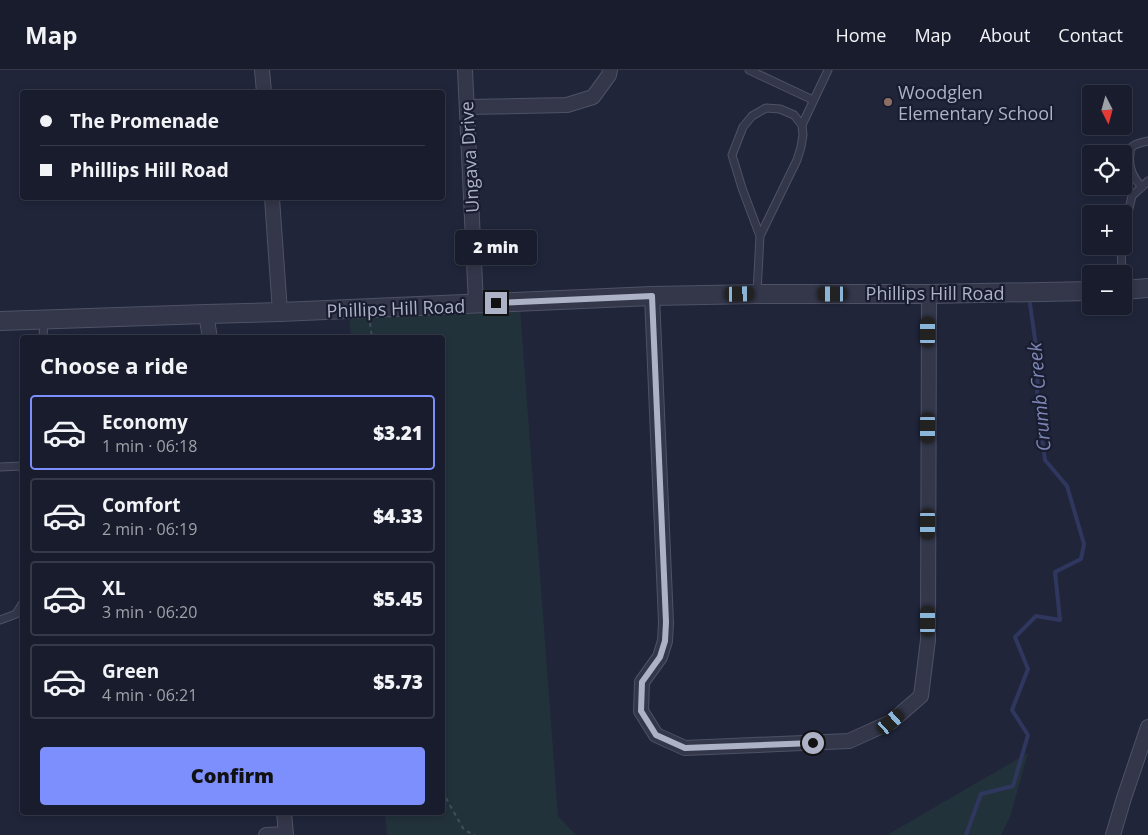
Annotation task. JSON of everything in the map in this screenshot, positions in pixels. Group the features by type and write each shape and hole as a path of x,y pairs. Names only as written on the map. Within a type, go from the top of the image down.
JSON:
{"street":[{"path":"262,70 264,90"},
{"name":"Ungava Drive","path":"465,70 476,304"},
{"path":"467,107 567,105 593,97 609,75 610,70"},
{"path":"272,200 280,312"},
{"path":"1132,289 1148,288"},
{"name":"Phillips Hill Road","path":"0,321 280,312 652,296 1082,291"},
{"path":"652,296 666,622 665,641 660,657 642,682 641,711 656,735 685,748 849,742 891,722 921,696 928,640 929,294"},
{"path":"206,314 210,335"},
{"path":"1113,835 1148,727"},
{"path":"266,835 286,834 284,815"}],"lane":[{"path":"749,70 813,100"},
{"path":"757,294 760,236 797,160 803,135 802,124 828,70"},
{"path":"760,236 732,155 736,144 743,127 752,116 766,108 794,115 802,124"},
{"path":"1142,187 1130,170 1130,150 1133,146 1148,141"},
{"path":"1130,205 1132,196 1148,181"},
{"path":"43,335 44,320"},
{"path":"0,467 20,466"},
{"path":"0,620 16,614 20,607"}],"path":[{"path":"445,796 464,830 475,835"}],"shaded area":[{"path":"520,308 558,816 576,835 387,835 385,815 445,815 445,335 351,335 349,315"},
{"path":"1028,753 1010,817 1001,835 887,835"}],"waterway":[{"name":"Crumb Creek","path":"966,835 981,794 1013,786 1028,735 1012,710 1028,669 1015,637 1036,616 1060,620 1055,572 1081,559 1084,544 1067,486 1045,460 1037,401 1038,360 1030,304"}],"place":[{"name":"Woodglen Elementary School","path":"888,102"}],"route":[{"path":"496,303 652,296 666,622 665,641 660,657 642,682 641,711 656,735 685,748 813,743"}]}
